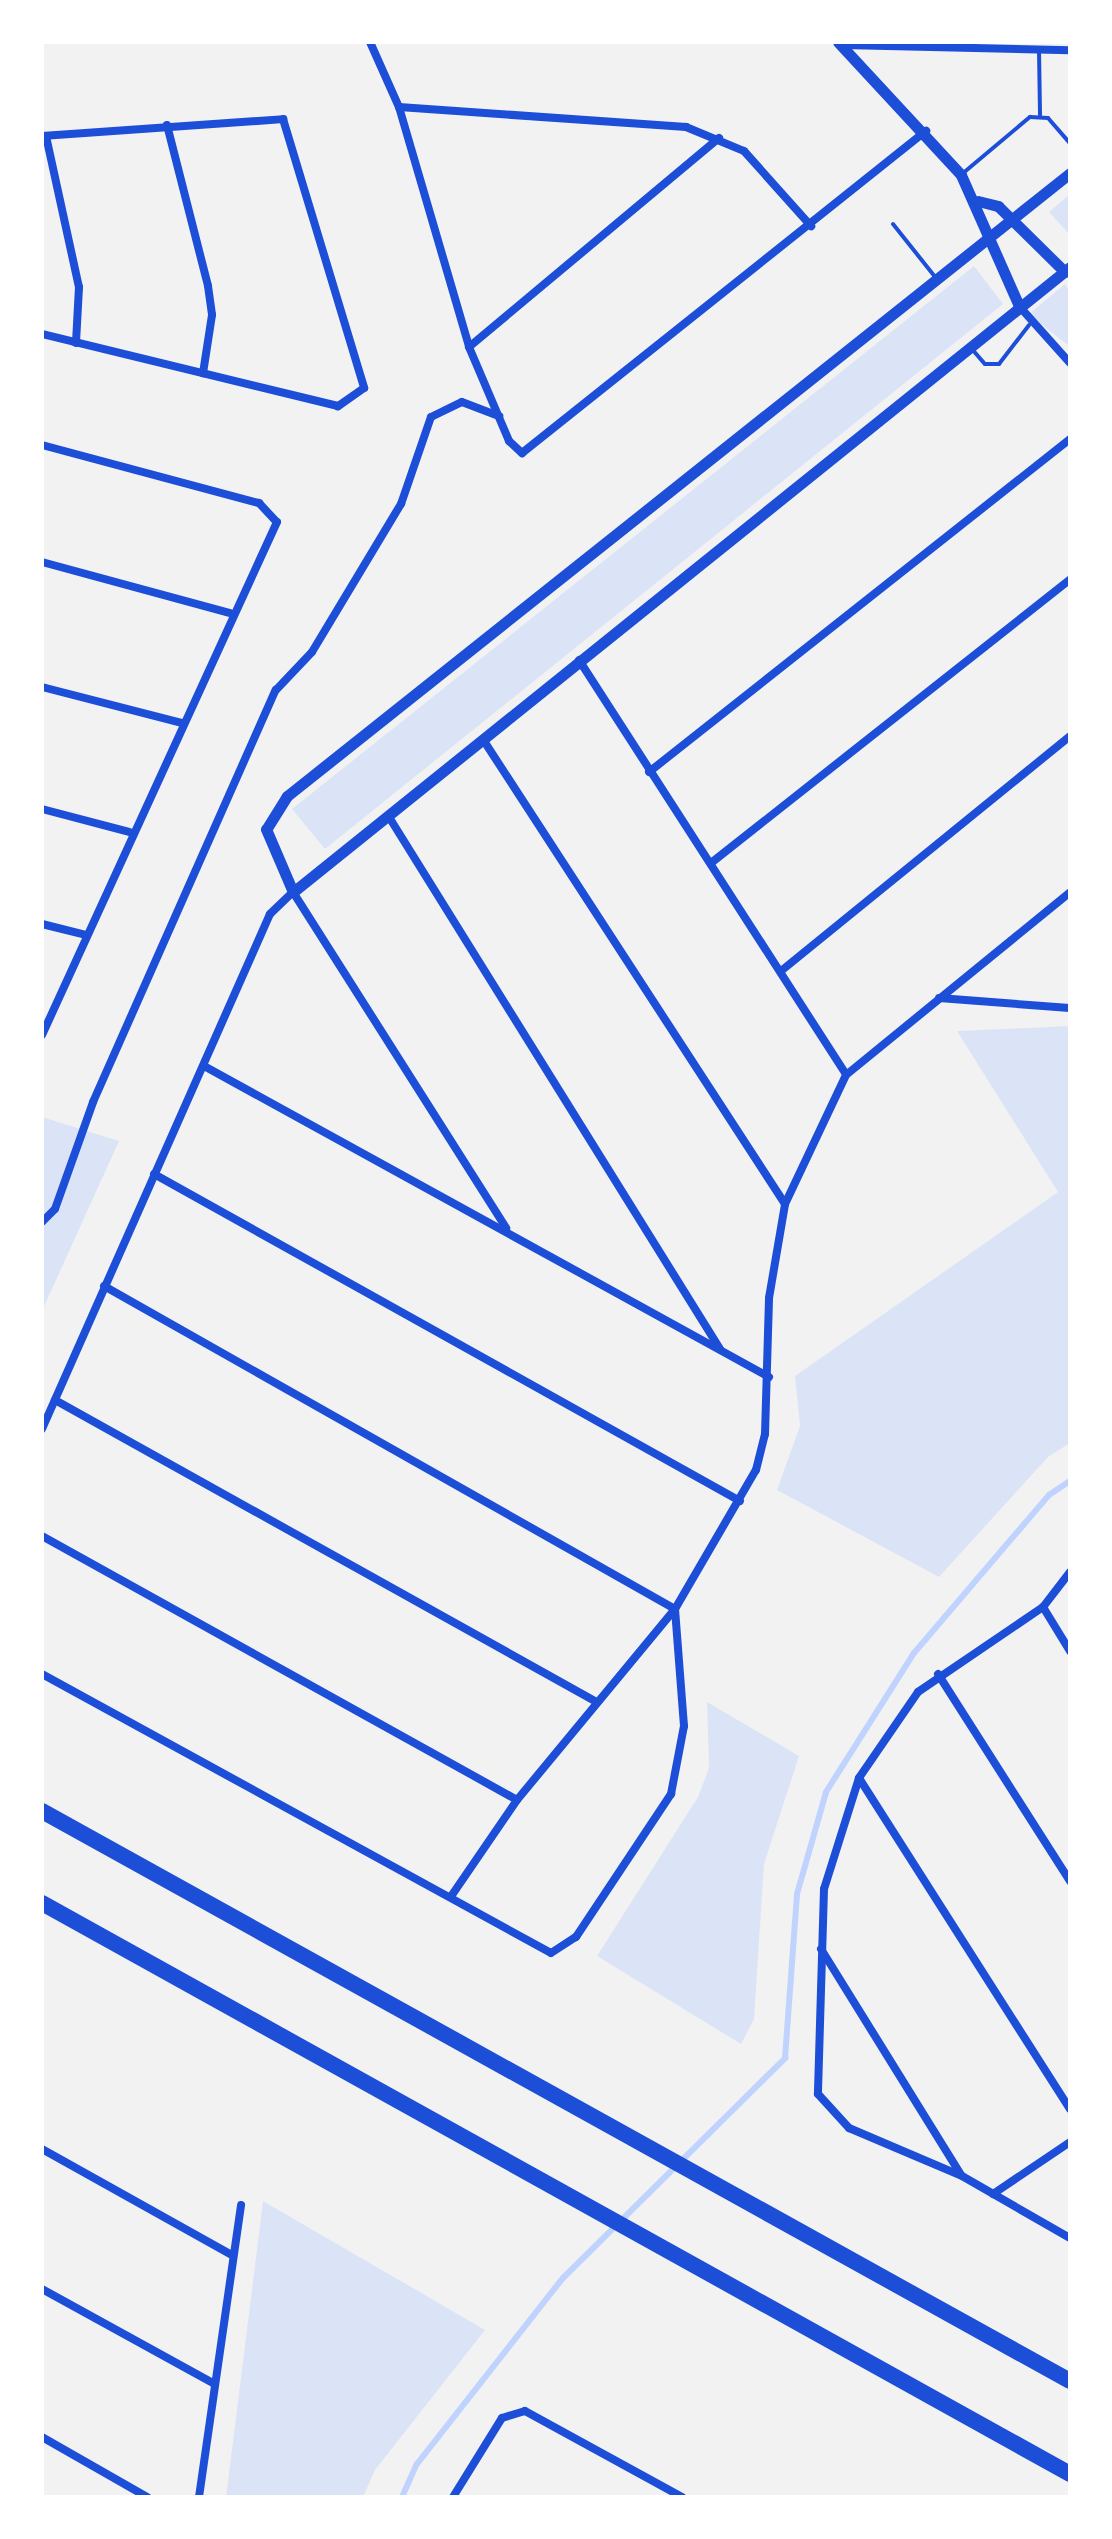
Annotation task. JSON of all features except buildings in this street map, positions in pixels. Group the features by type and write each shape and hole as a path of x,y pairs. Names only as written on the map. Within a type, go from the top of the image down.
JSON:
{"highway":[{"path":"42,1811 1070,2381"},
{"path":"42,1903 640,2238 1070,2474"}],"street":[{"path":"370,42 399,107 469,347 514,449 530,452 926,131"},
{"path":"841,44 1070,50"},
{"path":"841,44 926,131 961,175 978,201 1029,325 1070,363"},
{"path":"399,107 657,121 719,138 744,151 811,226"},
{"path":"42,334 76,343 338,406 364,388 283,119 44,136 79,287 76,343"},
{"path":"167,125 208,286 212,315 203,373"},
{"path":"469,347 719,138"},
{"path":"506,1228 293,892 266,829 287,796 937,280 1016,222 1070,173"},
{"path":"42,1429 270,914 293,892 484,741 579,659 1019,306 1068,274 1016,222 978,201"},
{"path":"42,1222 55,1209 93,1102 276,690 312,652 401,504 431,417 462,402 499,416"},
{"path":"649,772 1070,439"},
{"path":"42,445 270,508 277,529 230,613 182,723 129,832 42,1035"},
{"path":"42,562 230,613"},
{"path":"711,863 1070,579"},
{"path":"579,659 846,1075"},
{"path":"42,687 182,723"},
{"path":"781,971 1070,736"},
{"path":"484,741 785,1204"},
{"path":"42,809 129,832"},
{"path":"389,817 720,1349"},
{"path":"452,1895 517,1800 595,1701 675,1609 740,1501 765,1434 769,1298 785,1204 846,1075 1070,892"},
{"path":"42,924 86,935"},
{"path":"939,998 1070,1008"},
{"path":"204,1066 506,1228 769,1377"},
{"path":"154,1174 740,1501"},
{"path":"104,1286 675,1609"},
{"path":"55,1400 595,1701"},
{"path":"42,1536 517,1800"},
{"path":"1070,1572 1043,1607 938,1674 901,1712 859,1778 831,1853 821,1948 818,2094 839,2121 962,2176 1070,2238"},
{"path":"1043,1607 1070,1651"},
{"path":"42,1674 452,1895 540,1951 559,1951 576,1937 658,1820 680,1766 684,1726 675,1609"},
{"path":"938,1674 1070,1881"},
{"path":"859,1778 1070,2109"},
{"path":"821,1948 962,2176"},
{"path":"993,2194 1070,2142"},
{"path":"42,2149 232,2255"},
{"path":"199,2497 241,2205"},
{"path":"42,2289 213,2383"},
{"path":"453,2497 502,2418 532,2414 682,2497"},
{"path":"42,2437 147,2497"}],"lane":[{"path":"1039,50 1040,115 1070,143"},
{"path":"961,175 1018,124 1040,115"},
{"path":"893,224 937,280"},
{"path":"970,347 985,364 999,364 1029,325"}],"shaded area":[{"path":"1070,194 1070,235 1049,212"},
{"path":"974,266 1003,304 325,849 292,809"},
{"path":"1065,284 1070,292 1070,347 1029,314"},
{"path":"1070,1026 1070,1443 1048,1457 939,1577 777,1490 800,1426 795,1376 1058,1192 957,1031"},
{"path":"42,1117 119,1141 42,1311"},
{"path":"707,1702 799,1756 764,1864 754,2019 741,2044 597,1956 698,1797 709,1768"},
{"path":"263,2201 485,2330 375,2470 363,2497 226,2497"}],"waterway":[{"path":"402,2497 417,2464 563,2278 785,2058 797,1894 826,1792 914,1653 1049,1495 1070,1481"}]}
